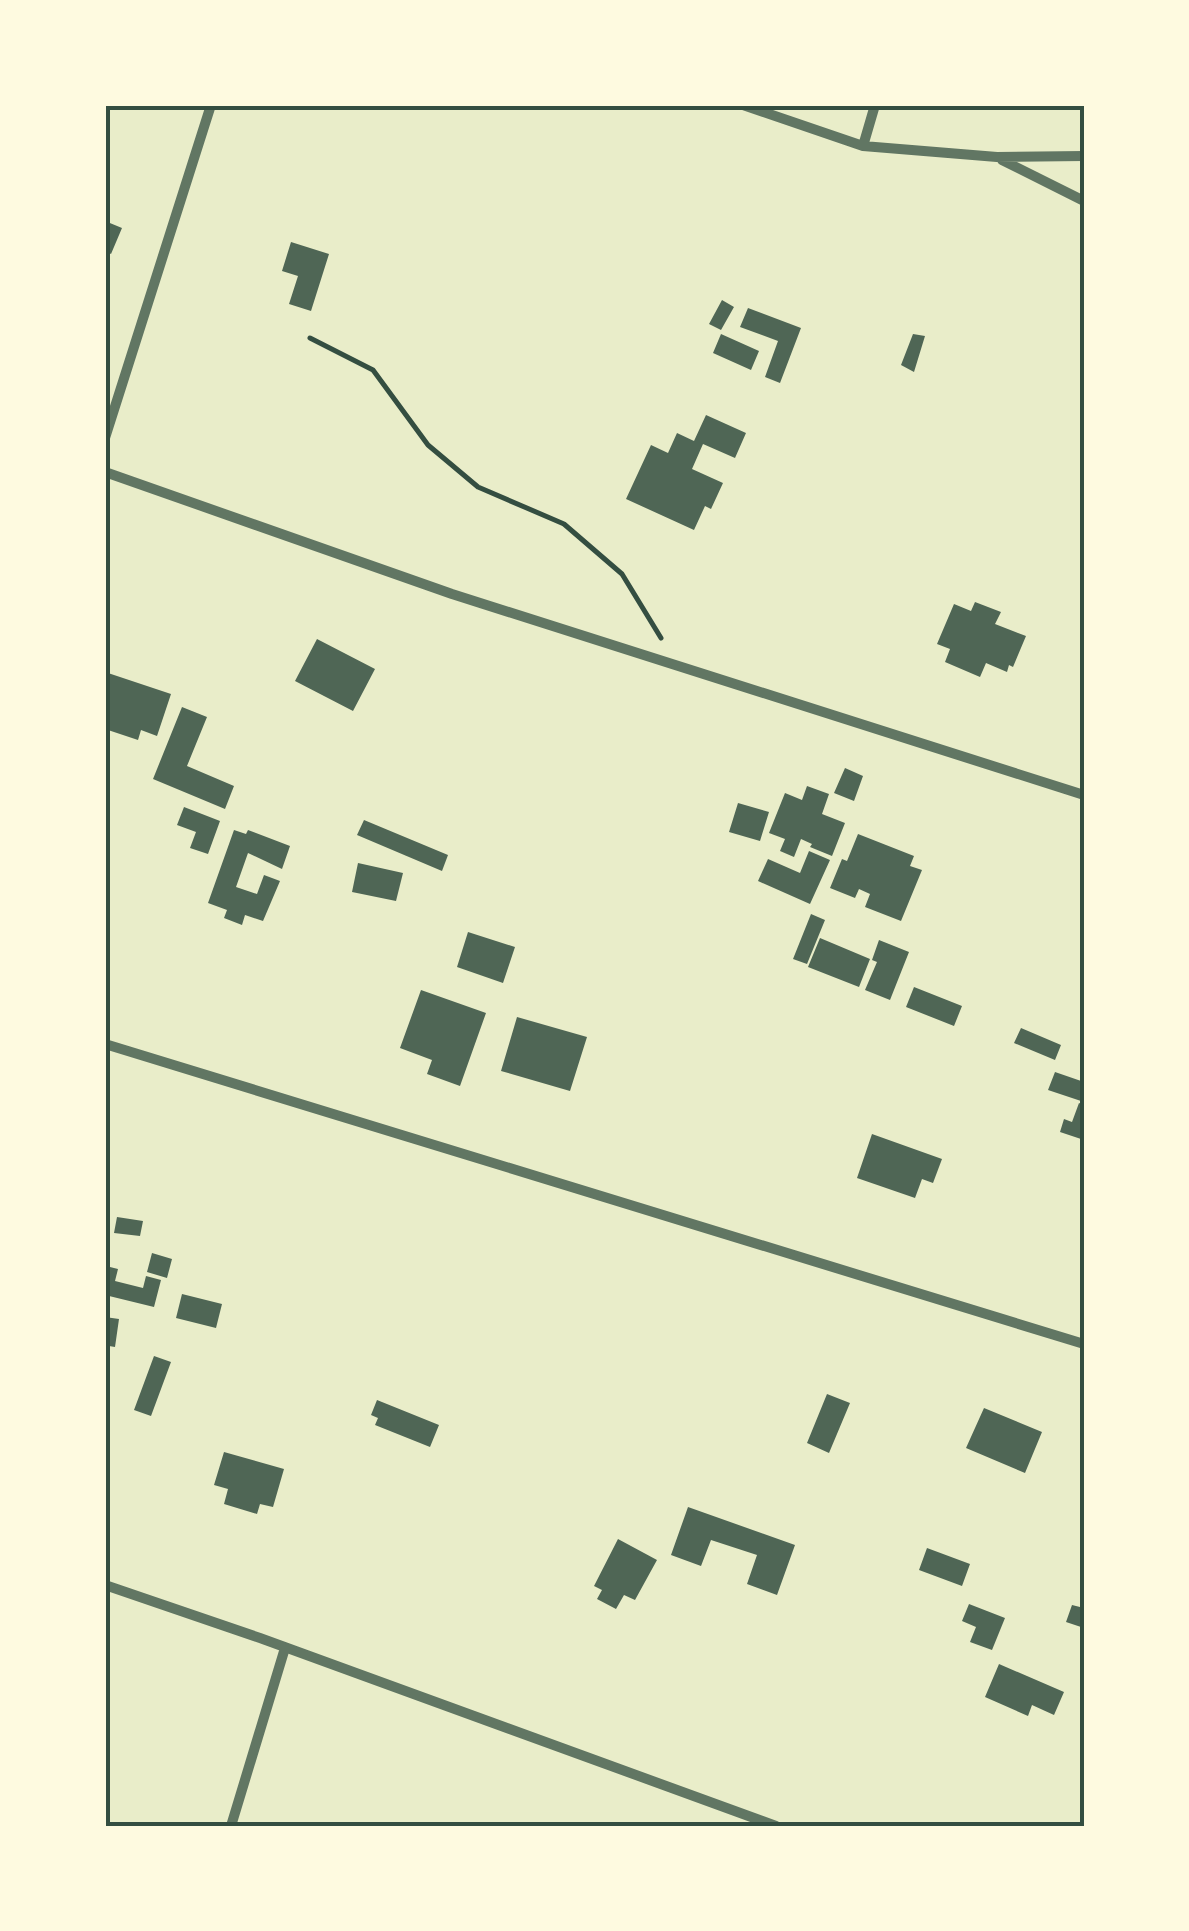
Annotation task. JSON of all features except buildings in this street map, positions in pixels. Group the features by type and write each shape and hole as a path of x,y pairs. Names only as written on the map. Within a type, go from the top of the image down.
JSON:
{"street":[{"path":"105,438 211,105"},
{"path":"743,105 863,146 997,157 1084,156"},
{"path":"863,146 875,105"},
{"path":"997,157 1084,201"},
{"path":"105,472 452,594 1084,794"},
{"path":"105,1044 1084,1344"},
{"path":"105,1586 776,1826"},
{"path":"231,1826 285,1648"}],"path":[{"path":"310,338 373,370 428,445 478,488 564,524 622,574 679,666"}]}
